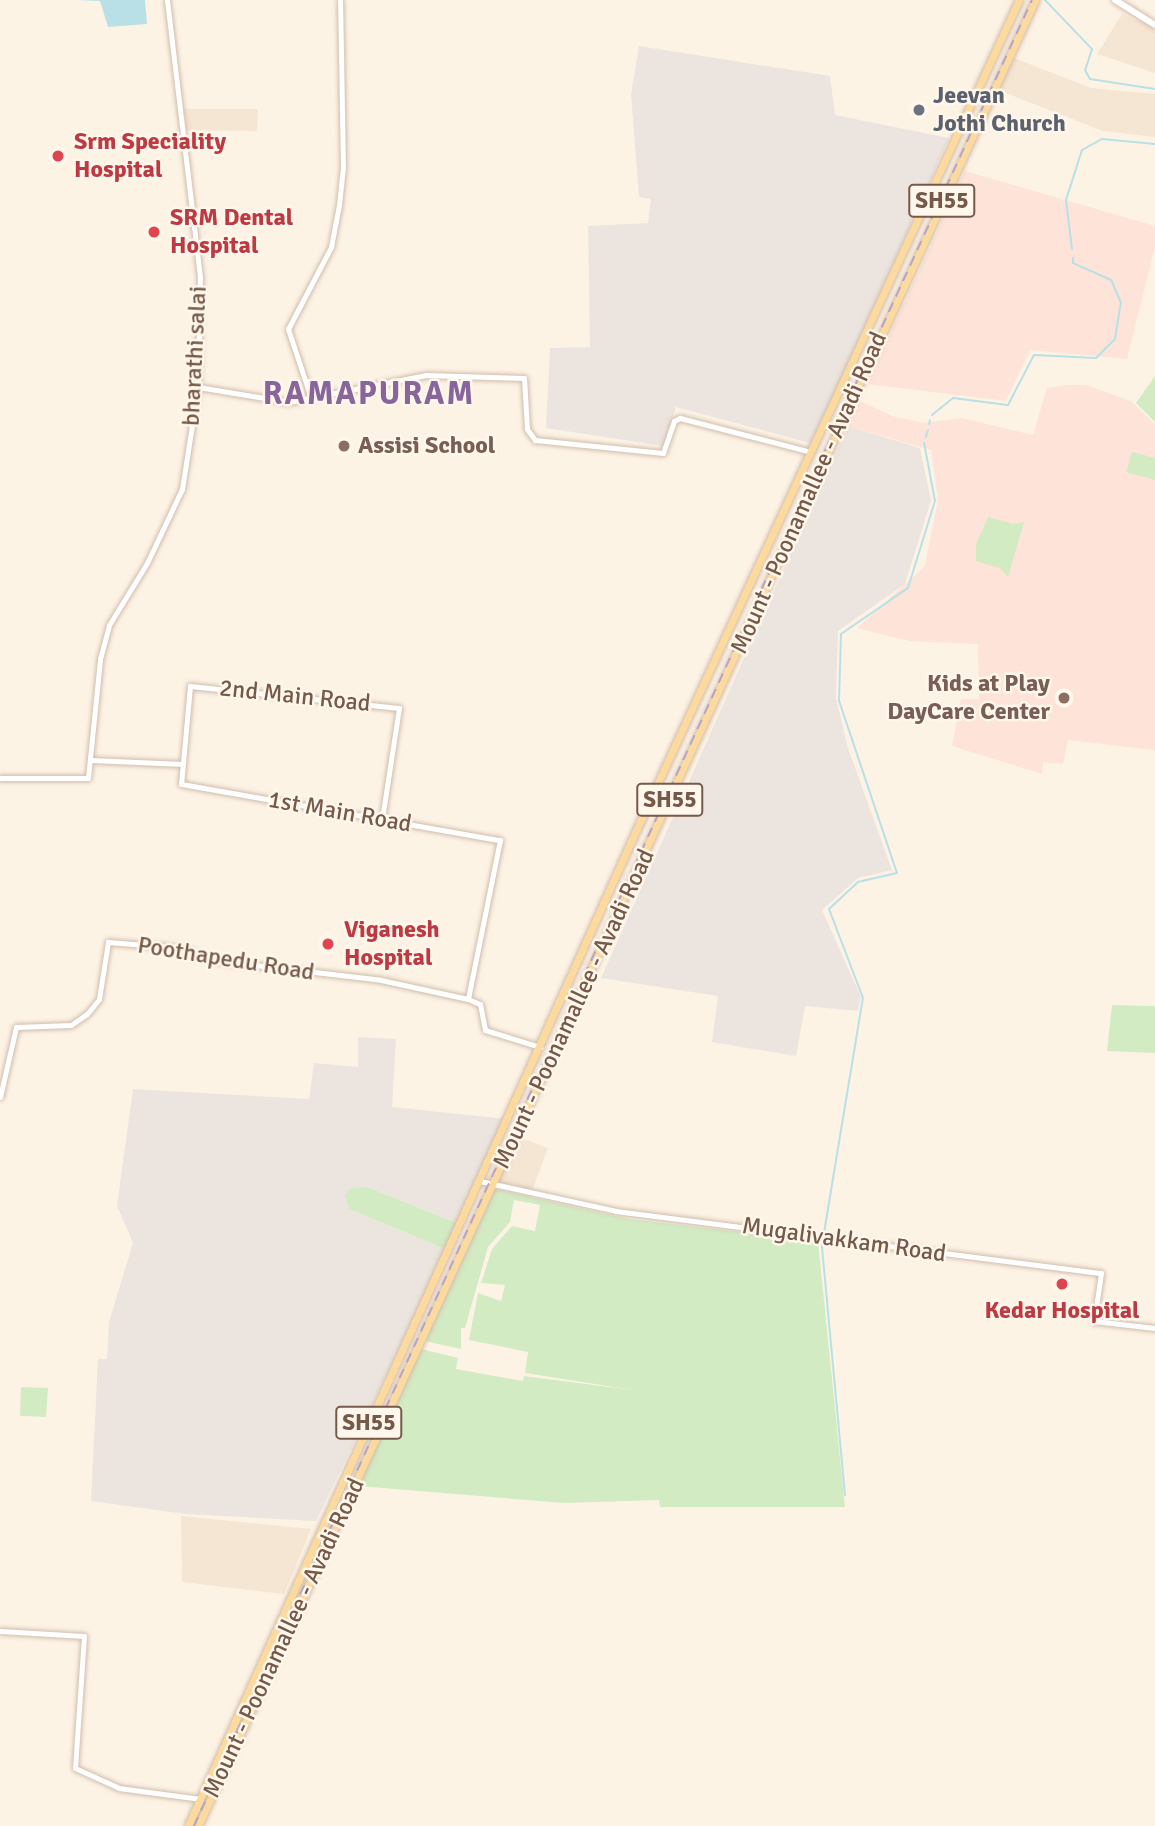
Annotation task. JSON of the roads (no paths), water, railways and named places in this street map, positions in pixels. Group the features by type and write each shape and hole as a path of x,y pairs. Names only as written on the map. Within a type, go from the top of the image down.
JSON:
{"main road":[{"name":"Mount - Poonamallee - Avadi Road","path":"222,1761 412,1329 1019,0"},
{"name":"Mount - Poonamallee - Avadi Road","path":"188,1826 222,1761 424,1334 1035,0"},
{"path":"1115,0 1155,24"},
{"path":"531,1068 543,1073"},
{"path":"412,1329 424,1334"},
{"name":"Mount - Poonamallee - Avadi Road","path":"198,1826 201,1804"}],"street":[{"name":"bharathi salai","path":"0,778 88,778 100,659 109,625 146,563 182,489 198,387 197,230 173,74 167,0"},
{"path":"310,398 288,329 331,247 339,205 343,167 340,0"},
{"path":"198,387 289,402 426,374 524,378 527,429 535,440 663,453 674,421 680,418 811,452"},
{"name":"2nd Main Road","path":"183,764 190,687 399,708 382,819"},
{"path":"91,760 183,764"},
{"name":"1st Main Road","path":"183,764 181,784 500,840 468,999"},
{"name":"Poothapedu Road","path":"0,1097 16,1027 71,1025 87,1014 99,999 108,942 183,948 212,960 381,980 468,999"},
{"path":"468,999 480,1004 485,1030 540,1047"},
{"name":"Mugalivakkam Road","path":"480,1181 616,1211 839,1236 995,1262 1101,1273 1094,1321 1155,1328"},
{"path":"0,1631 84,1636 75,1768 119,1788 201,1804"}],"water":[{"path":"75,0 145,0 147,24 108,27 100,1"}],"waterway":[{"path":"1045,0 1092,49 1085,70 1090,79 1155,89"},
{"path":"1072,249 1066,200 1082,150 1102,139 1155,144"},
{"path":"932,415 953,398 1008,405 1034,355 1096,358 1115,339 1121,303 1111,280 1073,263 1073,258"},
{"path":"929,424 930,420"},
{"path":"926,437 928,430"},
{"path":"845,1495 822,1245 863,998 829,909 858,882 897,873 839,701 841,634 908,588 935,501 924,443"}],"railway":[{"path":"194,1826 1032,0"}],"place":[{"name":"Jeevan Jothi Church","path":"919,110"},
{"name":"Srm Speciality Hospital","path":"58,156"},
{"name":"SRM Dental Hospital","path":"154,232"},
{"name":"Assisi School","path":"344,446"},
{"name":"Kids at Play DayCare Center","path":"1064,698"},
{"name":"Viganesh Hospital","path":"328,944"},
{"name":"Kedar Hospital","path":"1062,1284"}],"district":[{"name":"RAMAPURAM","path":"369,394"}]}
